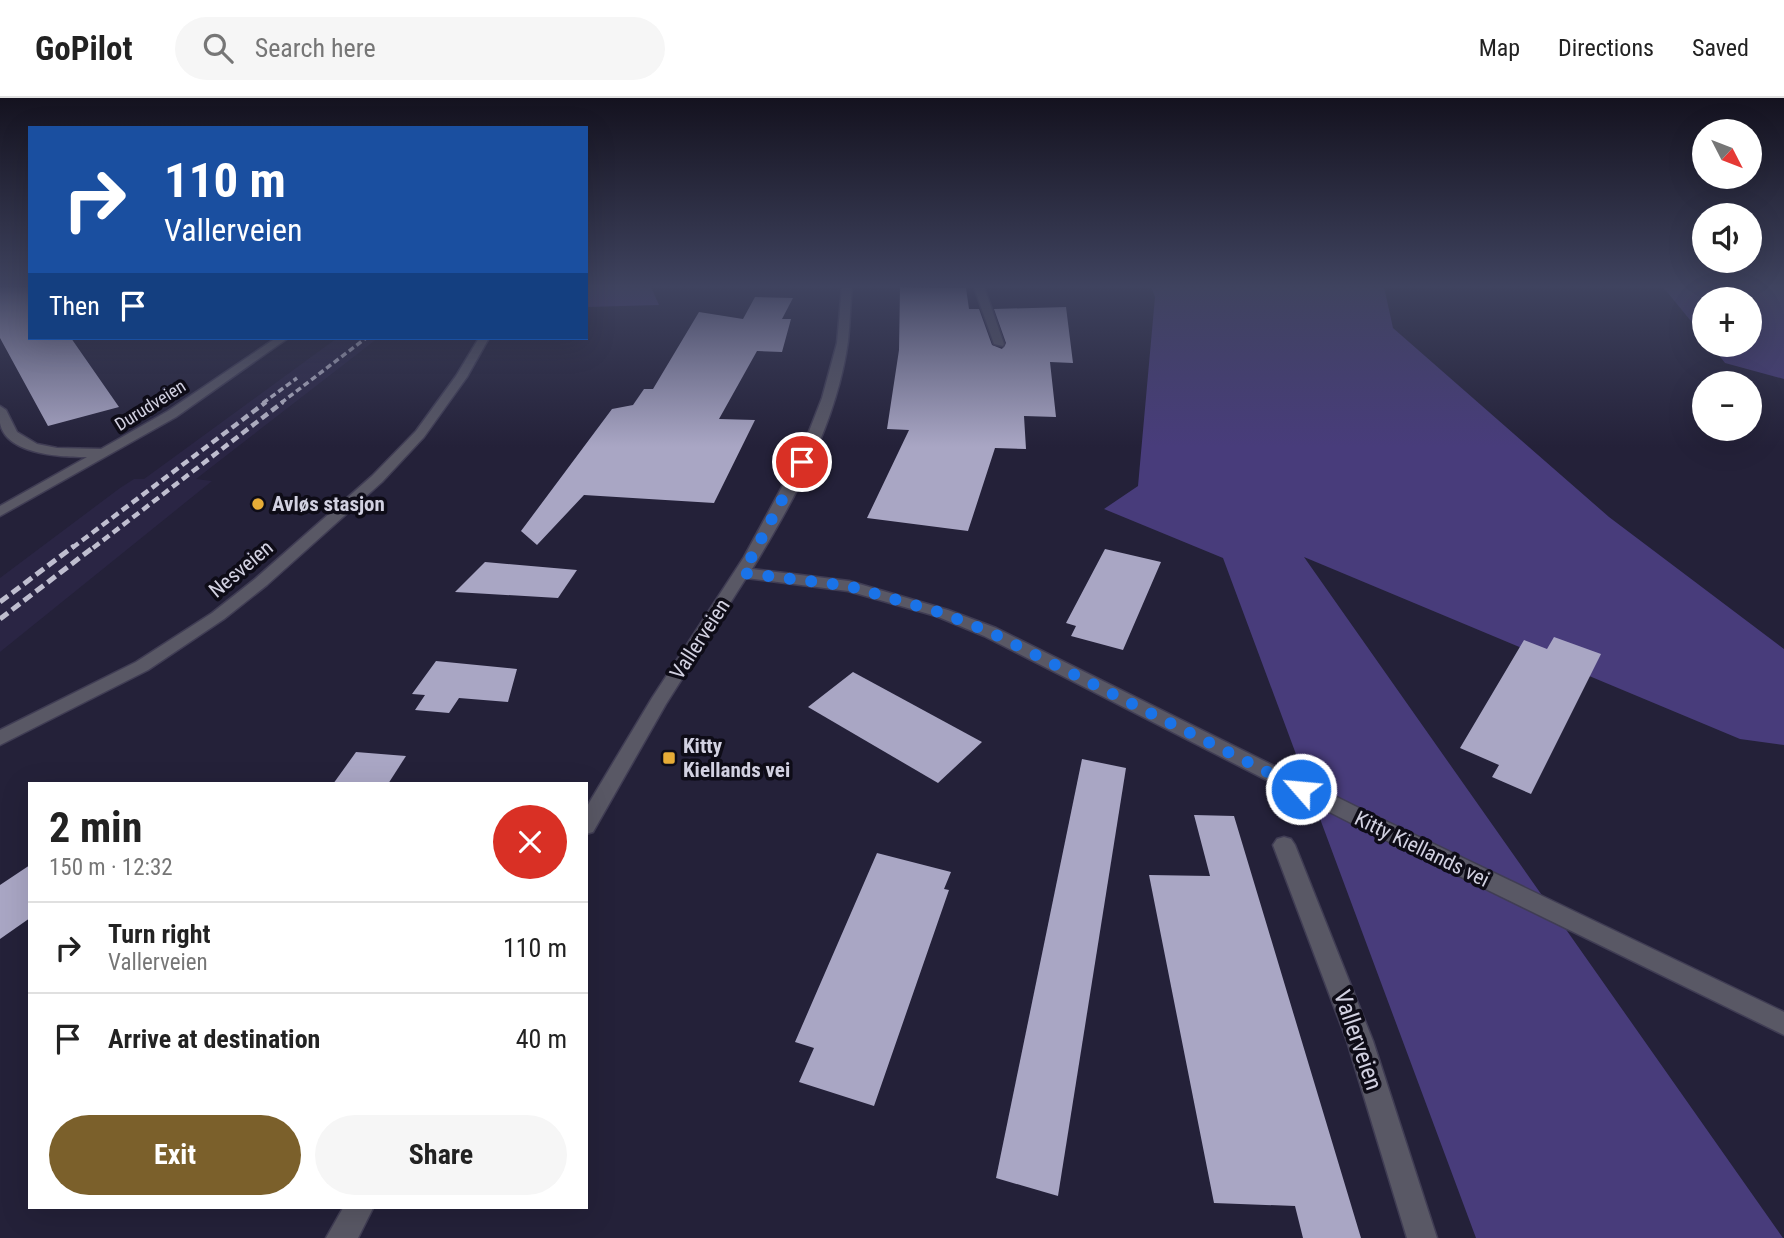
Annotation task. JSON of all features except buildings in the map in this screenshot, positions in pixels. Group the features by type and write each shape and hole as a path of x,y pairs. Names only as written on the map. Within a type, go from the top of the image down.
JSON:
{"street":[{"name":"Durudveien","path":"0,512 172,414 280,340"},
{"name":"Nesveien","path":"0,738 142,666 218,615 261,582 377,479 420,434 461,377 483,340"},
{"name":"Vallerveien","path":"588,824 657,704 743,573 802,462 828,399 842,340"},
{"path":"998,340 999,344"},
{"name":"Durudveien","path":"0,410 11,434 25,444 74,453 105,453"},
{"name":"Kitty Kiellands vei","path":"743,573 849,586 942,613 990,632 1362,819 1784,1024"},
{"name":"Vallerveien","path":"1284,845 1360,1041 1422,1238"},
{"path":"341,1238 358,1209"}],"shaded area":[{"path":"334,340 375,340 196,479 212,481 0,652 0,578 120,488 134,479 144,479"},
{"path":"1151,340 1407,340 1609,517 1784,649 1784,745 1740,739 1304,557 1783,1238 1476,1238 1223,558 1104,509 1138,486"},
{"path":"1762,340 1784,340 1784,379 1725,363 1720,357 1762,357"}],"railway":[{"path":"281,403 363,340"},
{"path":"263,403 297,378"},
{"path":"72,548 266,402"},
{"path":"93,548 283,402"},
{"path":"0,602 74,546"},
{"path":"0,619 95,546"}],"place":[{"name":"Avløs stasjon","path":"258,504"},
{"name":"Kitty Kiellands vei","path":"669,758"}],"route":[{"path":"802,462 743,573 849,586 942,613 990,632 1301,789"}]}
